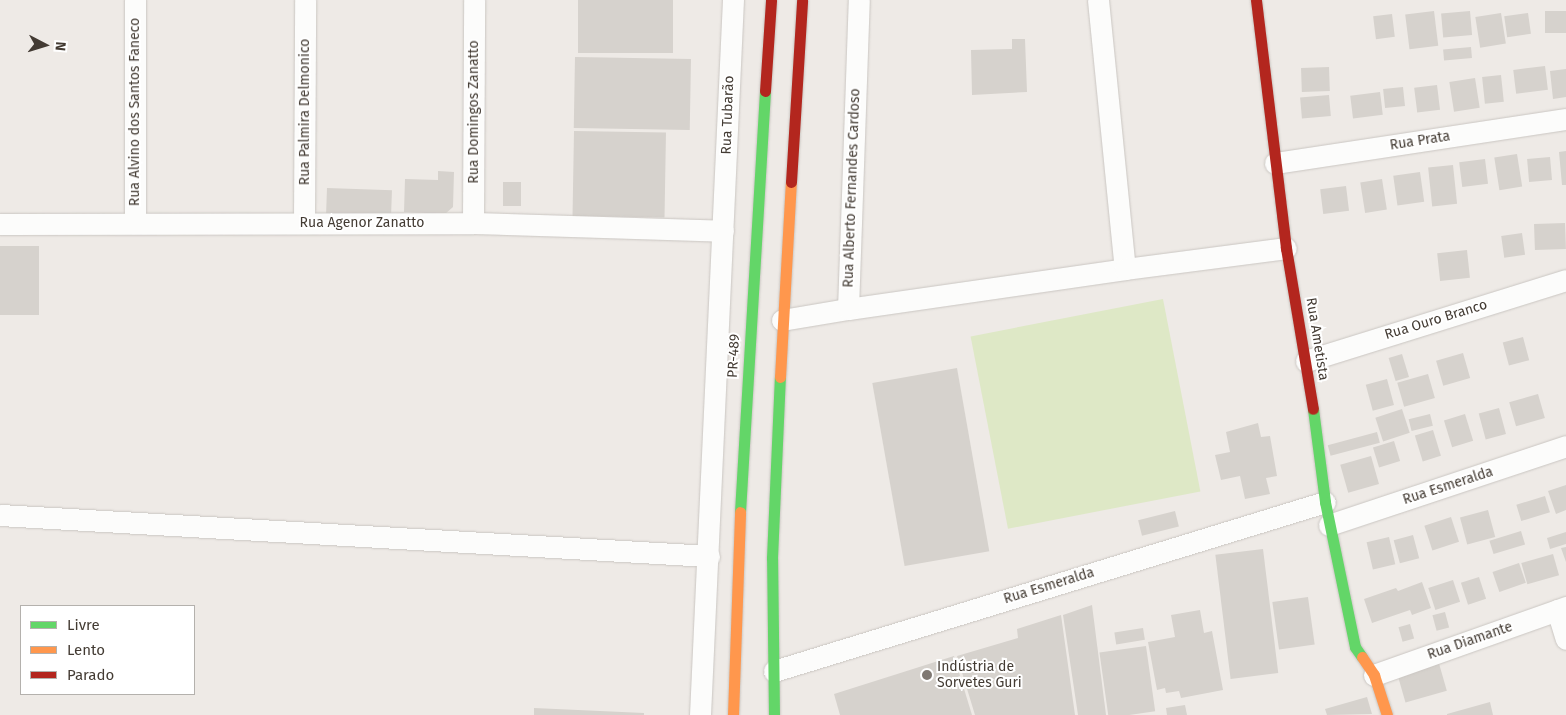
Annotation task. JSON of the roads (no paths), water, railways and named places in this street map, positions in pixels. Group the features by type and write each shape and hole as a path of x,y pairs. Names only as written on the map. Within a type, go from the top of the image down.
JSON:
{"main road":[{"name":"PR-489","path":"733,715 738,553 771,0"},
{"path":"774,715 772,558 782,320 802,0"},
{"name":"Rua Ametista","path":"1256,0 1286,248 1306,361 1329,525 1355,648 1374,674 1387,715"}],"street":[{"name":"Rua Alvino dos Santos Faneco","path":"135,0 135,223"},
{"name":"Rua Palmira Delmonico","path":"304,224 305,0"},
{"name":"Rua Domingos Zanatto","path":"474,0 474,223"},
{"name":"Rua Tubarão","path":"700,715 709,556 733,0"},
{"name":"Rua Alberto Fernandes Cardoso","path":"848,309 859,0"},
{"path":"1098,0 1125,269"},
{"name":"Rua Prata","path":"1275,163 1566,119"},
{"name":"Rua Agenor Zanatto","path":"0,224 474,223 723,231"},
{"path":"782,320 1125,269 1286,248"},
{"name":"Rua Ouro Branco","path":"1306,361 1566,280"},
{"name":"Rua Esmeralda","path":"1329,525 1566,446"},
{"name":"Rua Esmeralda","path":"774,671 1325,502"},
{"path":"0,516 709,556"},
{"path":"1562,608 1566,639"},
{"name":"Rua Diamante","path":"1374,674 1562,608"}],"place":[{"name":"Indústria de Sorvetes Guri","path":"927,675"}]}
